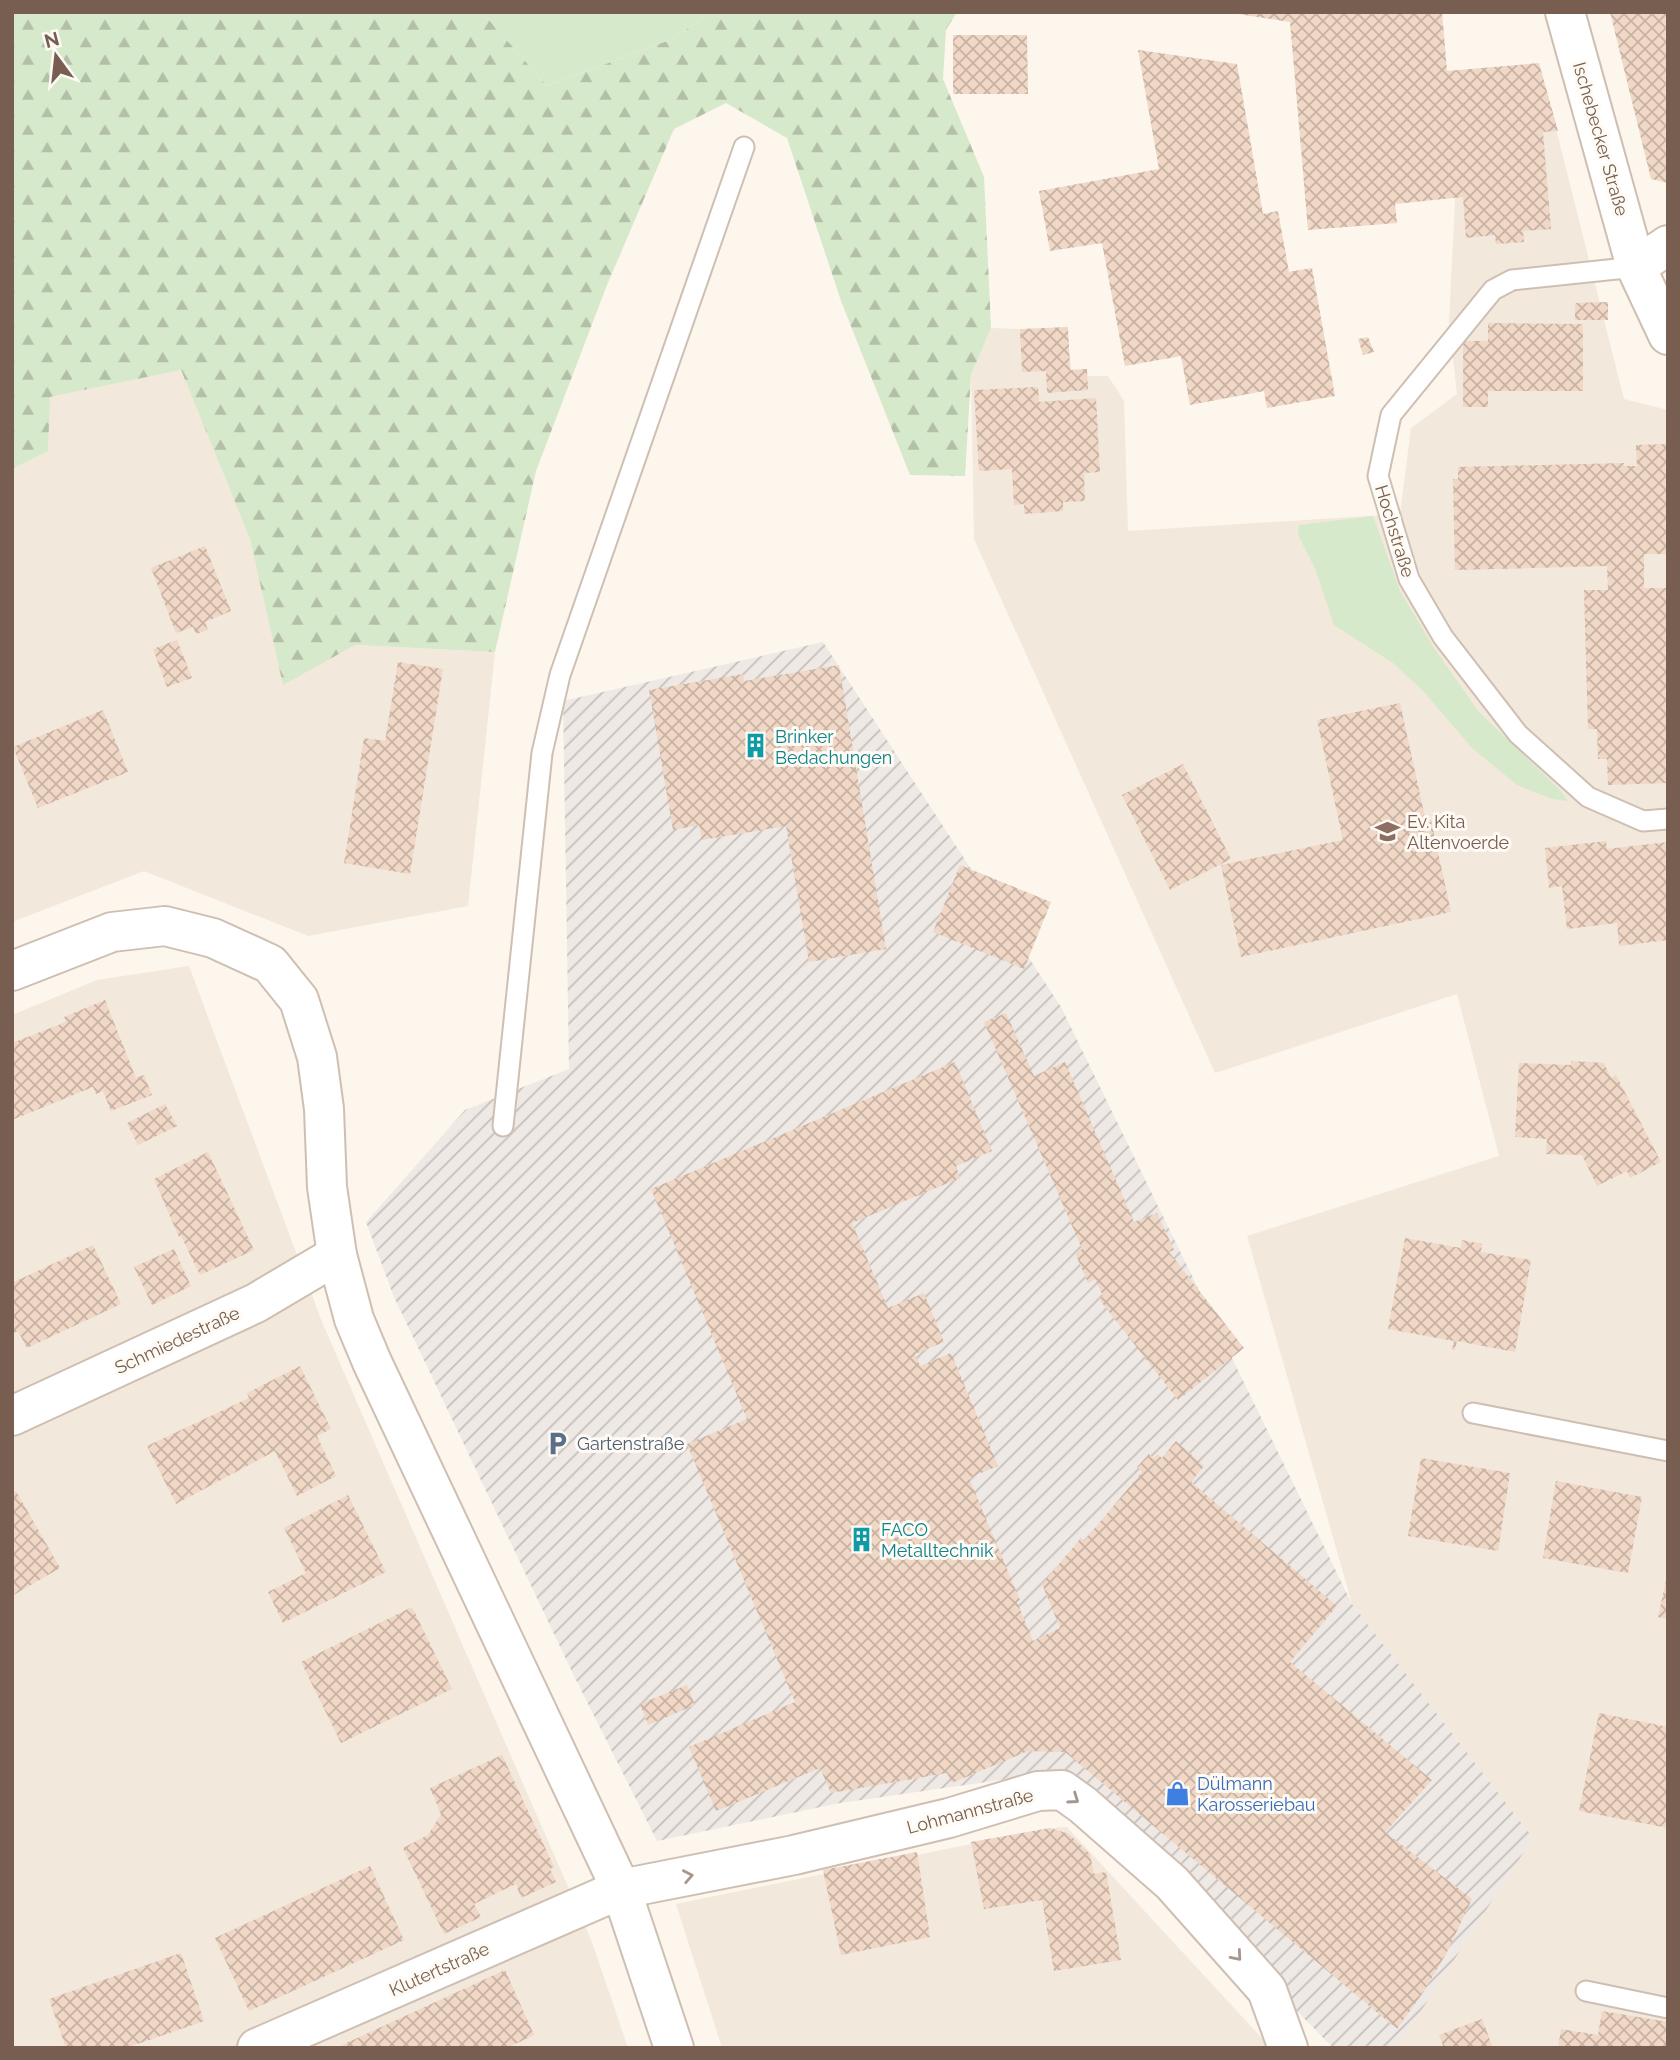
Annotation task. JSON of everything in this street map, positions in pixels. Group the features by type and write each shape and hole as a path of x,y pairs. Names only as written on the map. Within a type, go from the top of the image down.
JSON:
{"street":[{"name":"Ischebecker Straße","path":"1565,12 1636,267"},
{"path":"1668,246 1636,267 1668,335"},
{"path":"12,971 112,932 165,926 213,938 270,964 299,1000 317,1057 324,1109 327,1187 337,1255 355,1319 372,1362 621,1889 674,2048"},
{"name":"Schmiedestraße","path":"12,1416 256,1303 337,1255"},
{"name":"Lohmannstraße","path":"621,1889 794,1855 949,1818 1038,1791 1062,1790 1083,1805 1172,1883 1267,1990 1288,2048"},
{"name":"Klutertstraße","path":"257,2048 621,1889"}],"lane":[{"path":"503,1126 542,754 560,675 744,147"},
{"name":"Hochstraße","path":"1636,267 1512,280 1493,290 1391,415 1378,476 1409,579 1443,637 1518,734 1588,797 1643,821 1668,818"},
{"path":"1473,1413 1668,1451"},
{"path":"1586,1992 1668,2008"}],"shaded area":[{"path":"1556,129 1624,399 1668,410 1668,2048 1390,2048 1405,2036 1533,1838 1352,1604 1247,1236 1499,1156 1457,994 1215,1073 974,539 971,375 991,328 1067,331 1072,376 1108,376 1124,401 1128,531 1400,514 1411,428 1457,394 1449,322 1456,181 1542,131"},
{"path":"181,370 250,539 283,684 354,645 495,652 468,906 308,936 144,871 12,922 12,469 48,451 49,397"},
{"path":"823,642 1061,1007 1352,1604 1533,1838 1405,2036 1390,2048 1333,2048 1063,1771 840,1803 657,1841 574,1676 394,1297 366,1222 465,1110 569,1069 563,701"},
{"path":"189,966 322,1322 592,1942 628,2048 12,2048 12,1015 97,980"},
{"path":"1067,1827 1271,2048 722,2048 676,1904 1050,1828"}],"green space":[{"path":"12,12 482,12 547,86 675,38 710,12 957,12 946,30 943,79 984,177 991,328 971,375 965,476 910,475 841,301 787,138 726,103 674,129 607,285 536,471 495,652 355,645 283,685 250,539 181,370 50,397 48,451 12,469"},
{"path":"482,12 710,12 675,38 547,86"},
{"path":"1373,516 1400,591 1434,648 1479,712 1561,791 1568,801 1552,799 1517,785 1472,748 1424,692 1393,663 1334,625 1316,571 1298,535 1299,525"}],"building":[{"path":"1226,12 1442,12 1447,71 1539,63 1558,131 1543,132 1551,229 1523,231 1524,242 1496,244 1495,235 1466,238 1463,197 1395,204 1397,223 1308,230 1290,22"},
{"path":"1610,12 1668,12 1668,183 1651,179"},
{"path":"953,35 1027,35 1028,94 953,94"},
{"path":"1138,50 1237,64 1263,214 1278,211 1289,272 1312,268 1335,396 1267,408 1264,391 1190,405 1181,356 1125,366 1102,243 1050,251 1039,191 1159,169"},
{"path":"1608,302 1608,320 1575,320 1575,303"},
{"path":"1488,323 1583,324 1583,391 1488,391 1488,407 1463,407 1463,341 1488,341"},
{"path":"1068,327 1070,370 1087,369 1088,390 1047,393 1046,371 1022,372 1020,329"},
{"path":"1368,337 1374,352 1363,355 1358,339"},
{"path":"1038,387 1039,402 1096,398 1100,472 1084,473 1085,501 1063,502 1063,511 1024,514 1024,504 1014,505 1012,469 979,471 974,390"},
{"path":"1668,444 1668,554 1644,554 1644,588 1668,588 1668,783 1608,785 1607,759 1598,759 1597,729 1588,729 1584,590 1608,590 1607,566 1455,570 1453,479 1458,479 1458,467 1624,463 1624,466 1637,466 1636,445"},
{"path":"205,546 231,611 205,622 208,630 196,634 193,627 176,633 151,568"},
{"path":"177,640 192,678 167,687 153,649"},
{"path":"398,662 443,669 410,874 344,863 364,738 385,741"},
{"name":"Brinker Bedachungen","path":"839,665 886,949 809,962 786,826 702,840 699,825 673,830 649,690 743,674 744,681"},
{"name":"Ev. Kita Altenvoerde","path":"1400,703 1426,822 1431,820 1451,912 1241,957 1221,865 1343,840 1317,720"},
{"path":"103,710 128,772 38,808 13,747"},
{"path":"1183,764 1231,859 1170,890 1122,795"},
{"path":"1606,841 1607,849 1668,842 1668,940 1619,946 1617,923 1567,929 1562,886 1549,888 1545,848"},
{"path":"960,865 1051,902 1024,969 933,932"},
{"path":"105,1000 136,1078 144,1075 152,1095 111,1111 103,1091 96,1094 93,1087 12,1120 12,1043 66,1022 64,1017"},
{"path":"1006,1013 1034,1076 1065,1062 1134,1222 1157,1213 1174,1250 1169,1252 1244,1348 1178,1400 1099,1299 1103,1296 1095,1279 1088,1283 1075,1253 1082,1249 984,1022"},
{"path":"1571,1061 1604,1063 1611,1078 1616,1075 1661,1162 1630,1178 1627,1171 1597,1186 1582,1155 1546,1154 1547,1139 1515,1137 1519,1063 1571,1065"},
{"path":"955,1062 992,1151 956,1166 960,1178 852,1223 888,1308 924,1293 944,1342 915,1354 920,1366 951,1353 998,1466 969,1478 1020,1600 1017,1602 1033,1641 1060,1628 1042,1584 1081,1538 1084,1541 1142,1472 1137,1467 1149,1454 1154,1458 1157,1454 1162,1458 1176,1441 1204,1466 1191,1482 1337,1606 1290,1662 1432,1780 1385,1832 1472,1899 1446,1954 1397,2029 1065,1752 1028,1751 952,1783 947,1773 831,1793 820,1768 716,1811 689,1747 795,1702 687,1444 747,1419 651,1189"},
{"path":"165,1104 177,1126 138,1145 127,1123"},
{"path":"208,1152 254,1250 200,1275 181,1236 179,1237 154,1179"},
{"path":"1405,1238 1461,1248 1462,1240 1482,1244 1481,1252 1531,1260 1515,1352 1457,1341 1455,1350 1452,1350 1454,1341 1388,1329"},
{"path":"93,1245 121,1304 27,1348 18,1331 12,1334 12,1283"},
{"path":"174,1249 191,1286 152,1305 134,1267"},
{"path":"300,1366 331,1429 317,1436 336,1476 297,1496 275,1451 176,1504 147,1446 249,1398 247,1393"},
{"path":"1421,1458 1510,1473 1498,1551 1408,1536"},
{"path":"1556,1481 1642,1497 1628,1573 1543,1558"},
{"path":"16,1491 60,1568 12,1596 12,1493"},
{"path":"348,1495 386,1572 283,1623 268,1592 306,1573 284,1528"},
{"path":"1668,1576 1668,1619 1658,1617"},
{"path":"412,1607 452,1689 341,1743 301,1662"},
{"path":"687,1685 695,1705 648,1725 640,1704"},
{"path":"1599,1713 1668,1727 1668,1828 1579,1811"},
{"path":"502,1755 554,1867 550,1869 556,1882 521,1898 516,1884 474,1904 481,1917 444,1934 403,1848 428,1835 441,1814 430,1788"},
{"path":"1050,1828 1069,1834 1090,1854 1094,1874 1106,1872 1121,1960 1054,1971 1042,1900 984,1909 971,1842"},
{"path":"917,1852 930,1937 841,1955 823,1870"},
{"path":"370,1866 404,1940 249,2011 215,1938"},
{"path":"181,1953 204,2021 126,2048 66,2048 49,1999"},
{"path":"505,1970 534,2035 507,2048 344,2048 342,2045"},
{"path":"1602,2011 1668,2022 1668,2048 1558,2048 1561,2029 1598,2035"},
{"path":"1482,2019 1493,2048 1444,2048 1439,2035"}],"place":[{"name":"Brinker Bedachungen","path":"755,746"},
{"name":"Ev. Kita Altenvoerde","path":"1387,831"},
{"name":"Gartenstraße","path":"557,1443"},
{"name":"FACO Metalltechnik","path":"861,1539"},
{"name":"Dülmann Karosseriebau","path":"1177,1793"}]}
